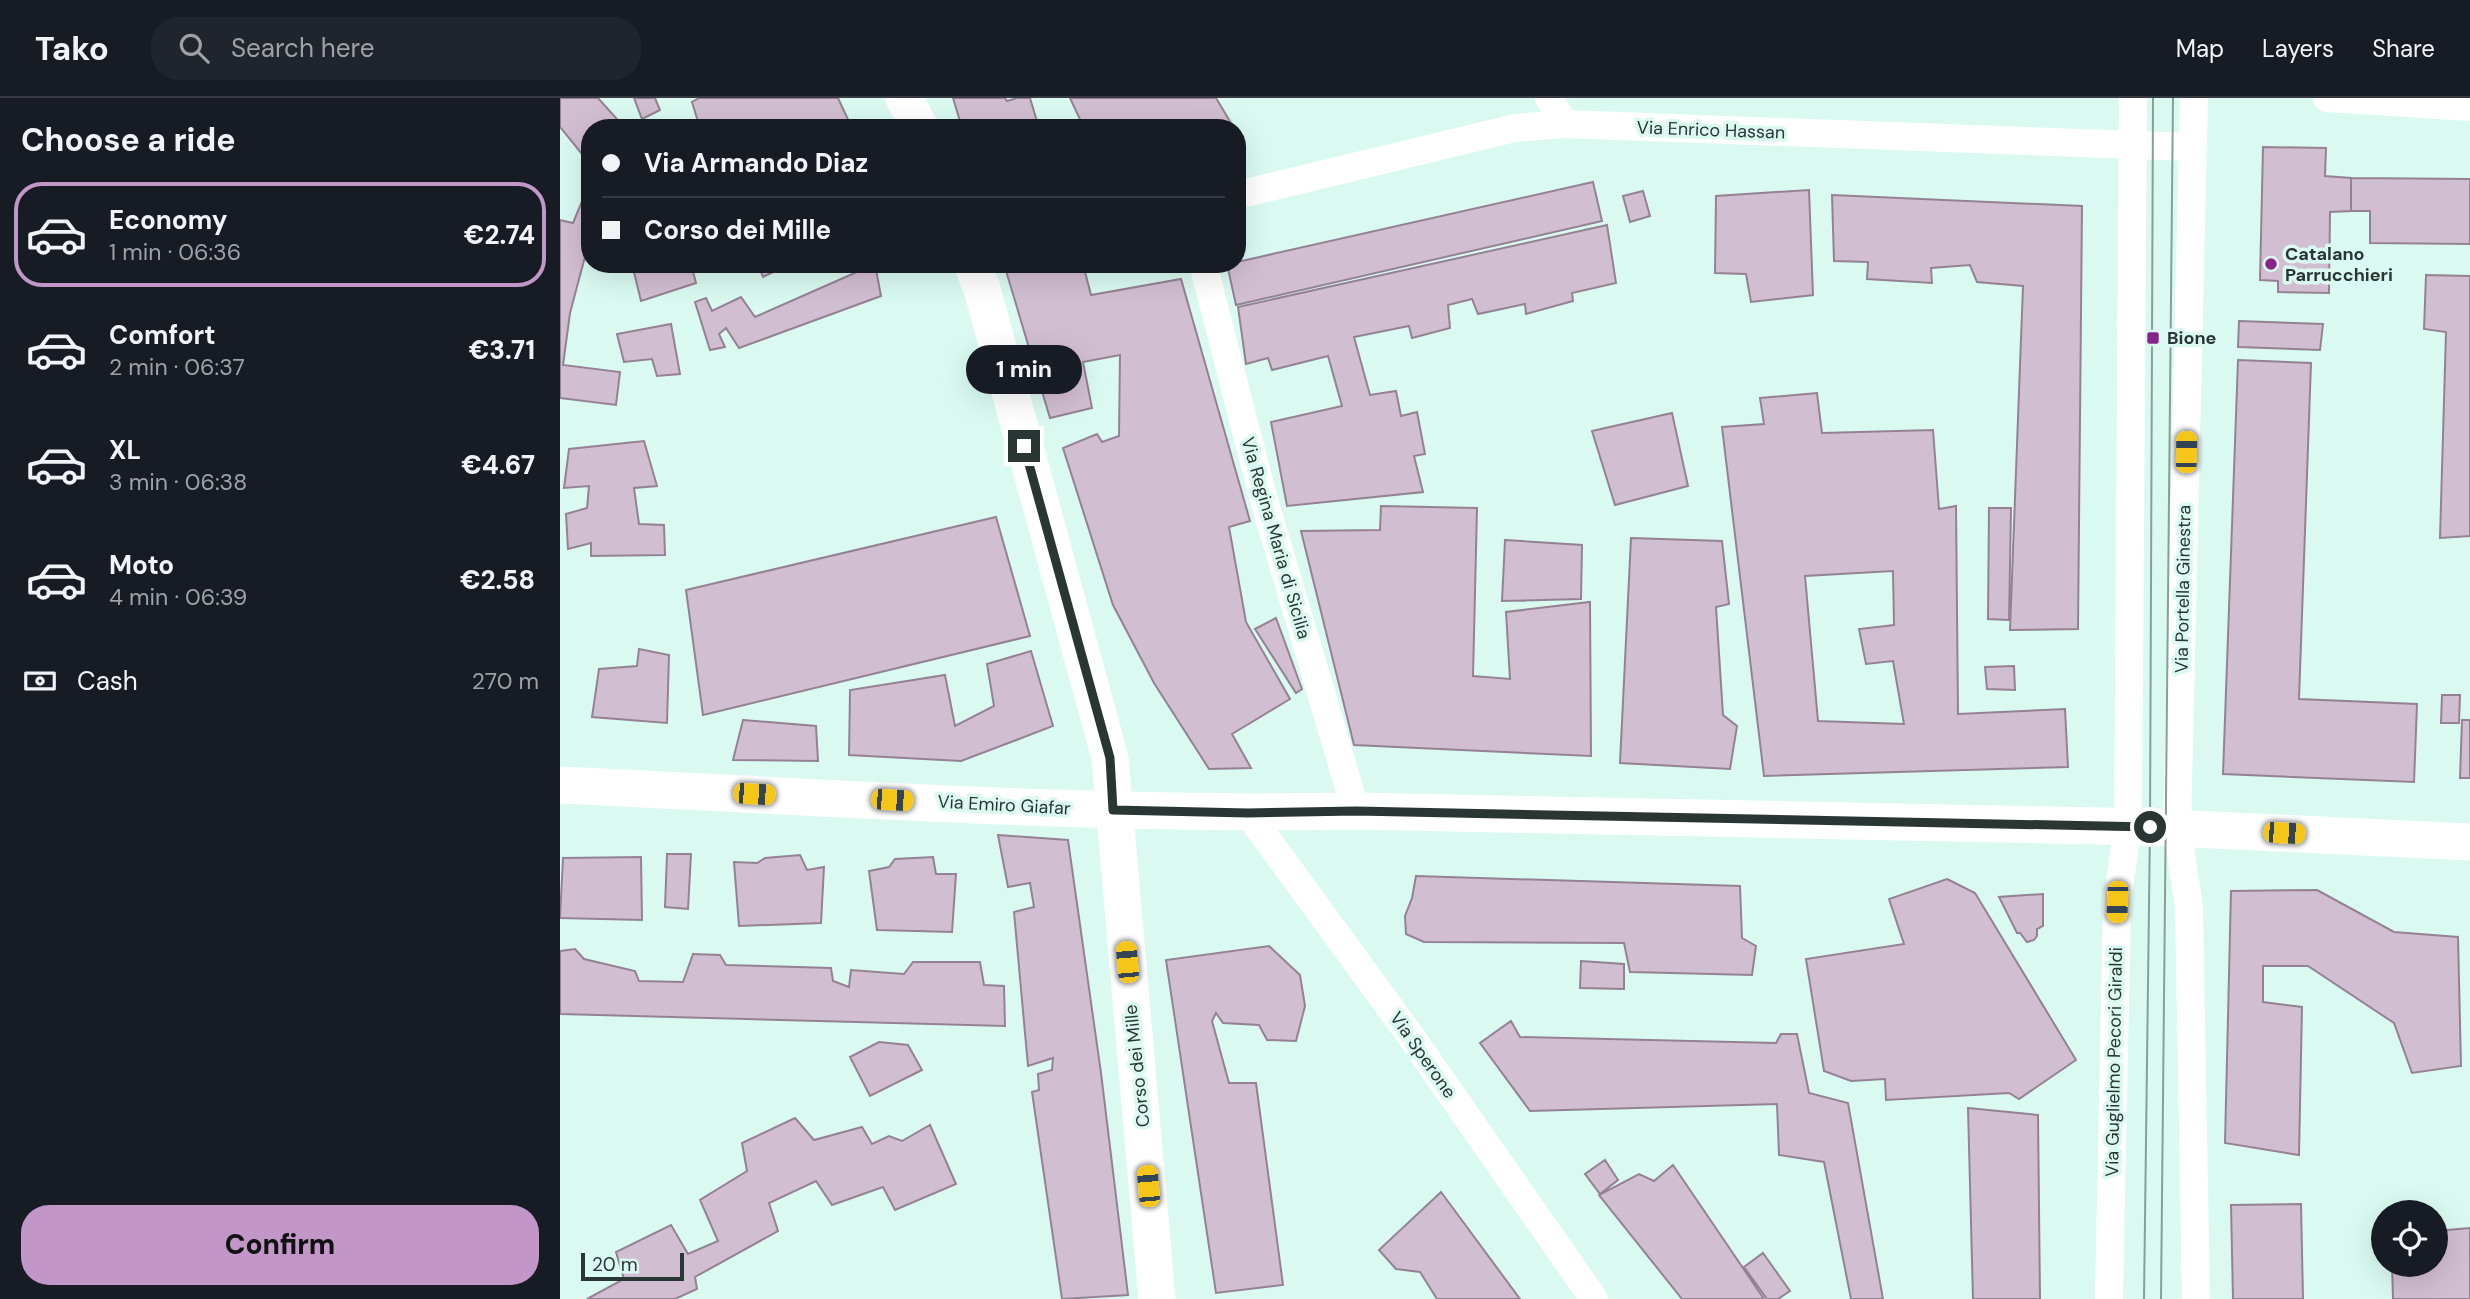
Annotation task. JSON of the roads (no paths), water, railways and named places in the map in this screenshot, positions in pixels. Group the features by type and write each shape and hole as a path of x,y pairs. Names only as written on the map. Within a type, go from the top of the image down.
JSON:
{"street":[{"path":"904,98 915,119"},
{"path":"1549,98 1564,124"},
{"path":"2127,827 2133,98"},
{"name":"Via Portella Ginestra","path":"2177,828 2194,98"},
{"path":"2327,98 2470,107"},
{"name":"Via Enrico Hassan","path":"1246,193 1515,128 1564,124 2192,147"},
{"name":"Corso dei Mille","path":"976,273 1110,758 1157,1299"},
{"name":"Via Regina Maria di Sicilia","path":"1205,273 1264,500 1356,811"},
{"name":"Via Emiro Giafar","path":"560,785 1113,810 1248,813 1356,811 2177,828 2470,842"},
{"name":"Via Sperone","path":"1248,813 1407,1031 1594,1299"},
{"name":"Via Guglielmo Pecori Giraldi","path":"2109,1299 2117,902 2127,827"},
{"path":"2177,828 2189,907 2196,1299"}],"tram line":[{"path":"2144,1299 2150,827 2153,98"},
{"path":"2161,1299 2173,98"}],"place":[{"name":"Catalano Parrucchieri","path":"2271,264"},
{"name":"Bione","path":"2153,338"}]}
